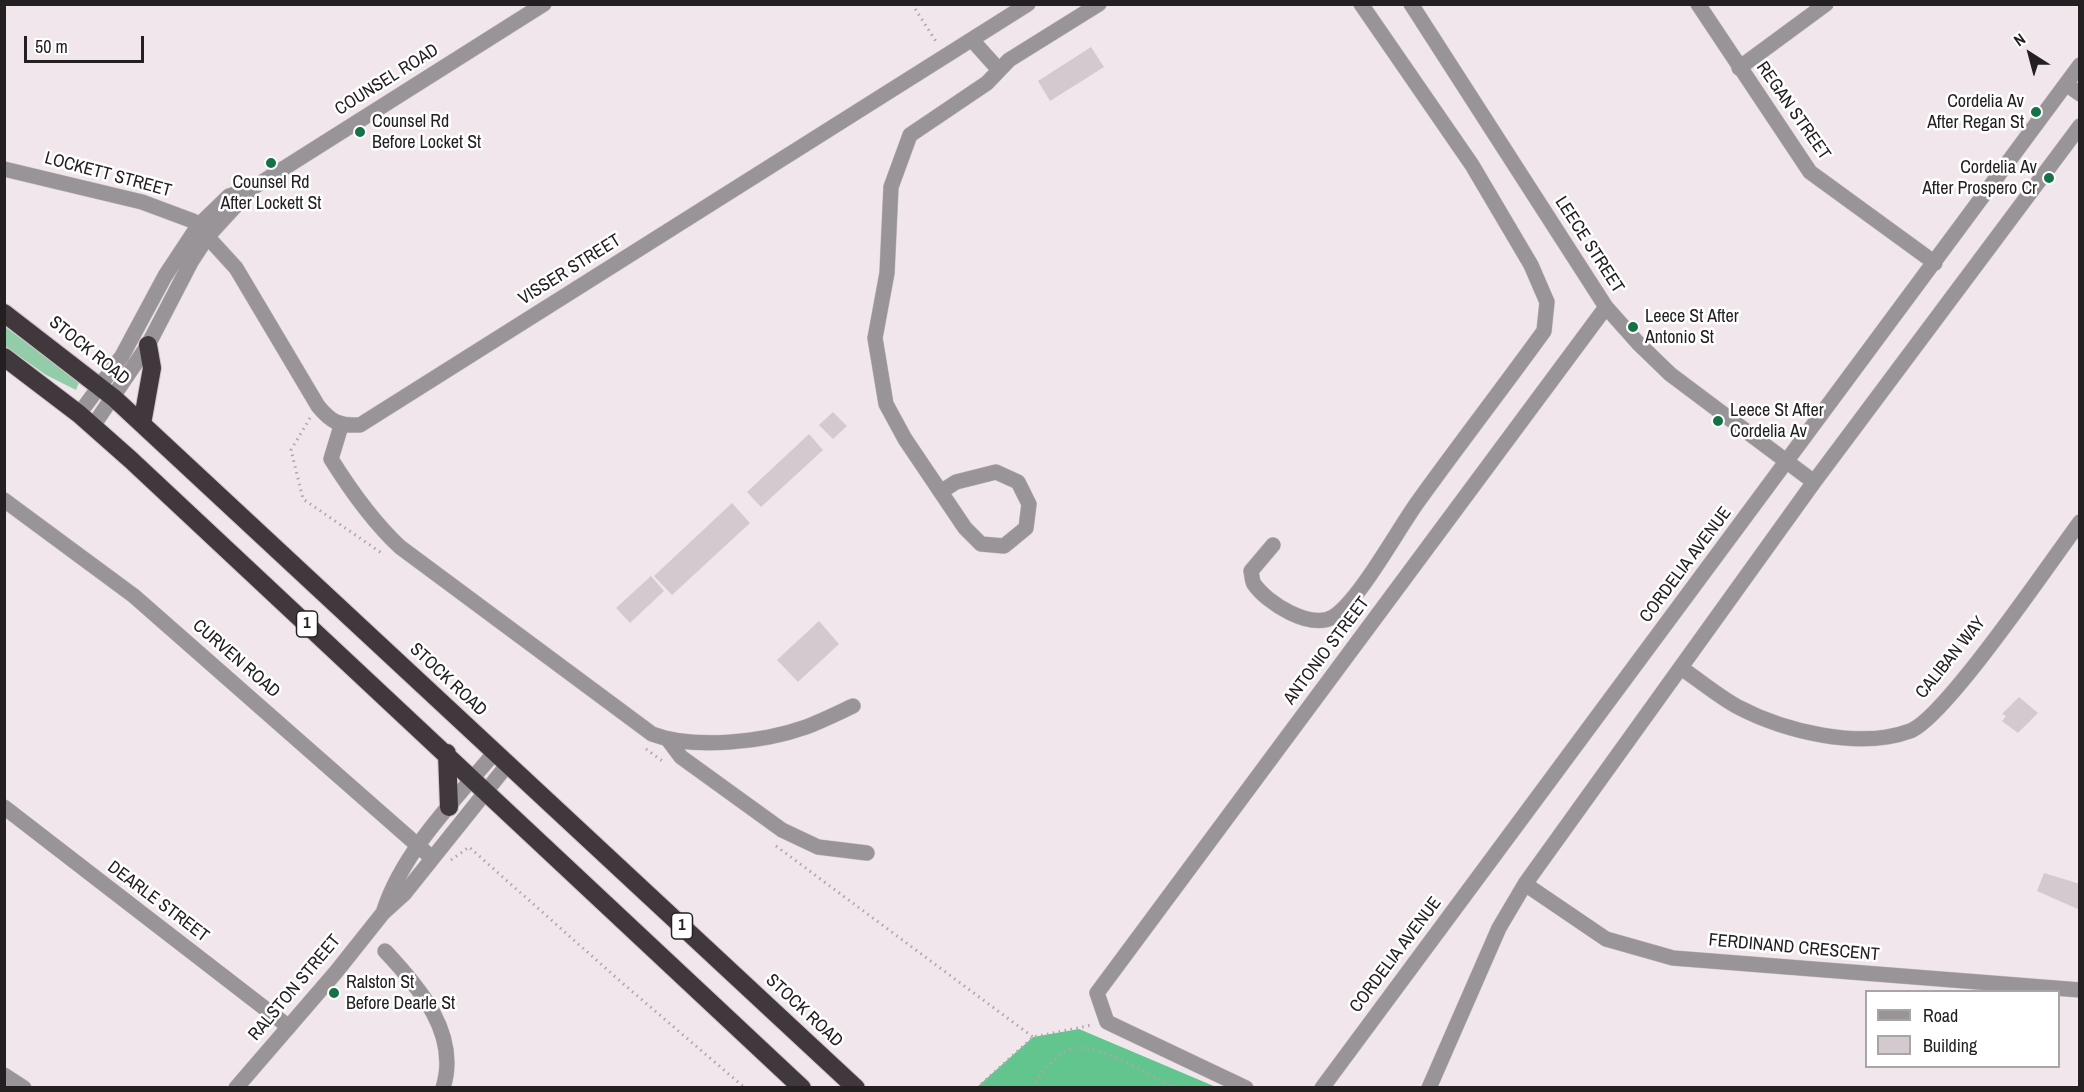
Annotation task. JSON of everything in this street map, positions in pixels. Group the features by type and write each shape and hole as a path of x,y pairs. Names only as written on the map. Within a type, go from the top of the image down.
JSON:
{"highway":[{"name":"STOCK ROAD","path":"4,313 107,392 856,1088"},
{"path":"142,424 152,368 148,345"},
{"name":"1","path":"4,357 93,426 447,753 802,1088"},
{"path":"447,753 449,807"}],"street":[{"name":"COUNSEL ROAD","path":"93,426 133,337 165,276 203,231 251,189 544,4"},
{"name":"VISSER STREET","path":"341,426 360,425 1028,4"},
{"path":"942,491 956,482 996,472 1018,482 1029,504 1026,528 1004,546 981,544 965,528 905,439 886,404 875,338 887,273 891,187 910,135 987,83 1009,60 1099,4"},
{"path":"1273,545 1251,571 1254,583 1275,603 1295,616 1310,620 1331,618 1348,605 1416,505 1544,331 1547,302 1531,265 1472,165 1360,4"},
{"name":"LEECE STREET","path":"1411,4 1606,307 1670,374 1814,482"},
{"name":"REGAN STREET","path":"1698,4 1810,172 1935,263"},
{"path":"1739,68 1826,4"},
{"path":"972,40 999,70"},
{"name":"CORDELIA AVENUE","path":"1322,1088 1935,263 2079,65"},
{"path":"2066,84 2079,94"},
{"path":"1429,1088 1499,928 1525,884 1814,482 2079,126"},
{"name":"LOCKETT STREET","path":"4,169 142,202 181,216 203,231"},
{"name":"COUNSEL ROAD","path":"79,414 107,392 148,345 203,231"},
{"path":"203,231 236,268 318,406 330,420 341,426 331,459 351,492 384,532 400,547 652,734 669,741 687,742 756,739 806,727 853,706"},
{"name":"ANTONIO STREET","path":"1107,1022 1097,993 1606,307"},
{"name":"CURVEN ROAD","path":"4,500 134,596 432,858"},
{"name":"CALIBAN WAY","path":"1681,668 1736,706 1789,729 1862,739 1911,731 1945,702 2079,522"},
{"path":"669,741 681,757 782,830 818,847 867,853"},
{"name":"RALSTON STREET","path":"236,1088 383,913 404,894 432,858 480,784 501,758"},
{"name":"RALSTON STREET","path":"383,913 391,888 419,846 449,807 480,784"},
{"name":"DEARLE STREET","path":"4,807 289,1027"},
{"name":"FERDINAND CRESCENT","path":"1525,884 1606,939 1673,958 2079,990"},
{"path":"385,951 422,994 440,1024 446,1059 443,1088"},
{"path":"1107,1022 1246,1088"},
{"path":"4,1075 24,1088"}],"path":[{"path":"912,4 945,57"},
{"path":"432,858 442,868 469,847 745,1088"},
{"path":"976,1088 1033,1037 1107,1022"},
{"path":"1033,1088 1054,1059 1076,1048 1101,1052 1176,1088"}],"green space":[{"path":"4,326 79,382 76,390 46,375 5,346"},
{"path":"1079,1029 1216,1087 977,1087 1033,1037"}],"building":[{"path":"1091,47 1104,67 1050,101 1038,81"},
{"path":"833,412 847,426 833,439 819,425"},
{"path":"809,434 823,450 761,507 747,492"},
{"path":"732,503 750,523 672,595 654,576"},
{"path":"651,576 664,591 630,623 616,608"},
{"path":"819,621 839,644 798,682 777,660"},
{"path":"2019,697 2038,713 2018,733 2002,721 2006,716 2002,714"},
{"path":"2044,873 2080,884 2080,910 2037,891"}],"place":[{"name":"Cordelia Av After Regan St","path":"2036,112"},
{"name":"Counsel Rd Before Locket St","path":"360,132"},
{"name":"Counsel Rd After Lockett St","path":"271,163"},
{"name":"Cordelia Av After Prospero Cr","path":"2049,178"},
{"name":"Leece St After Antonio St","path":"1633,327"},
{"name":"Leece St After Cordelia Av","path":"1718,421"},
{"name":"Ralston St Before Dearle St","path":"334,993"}]}
